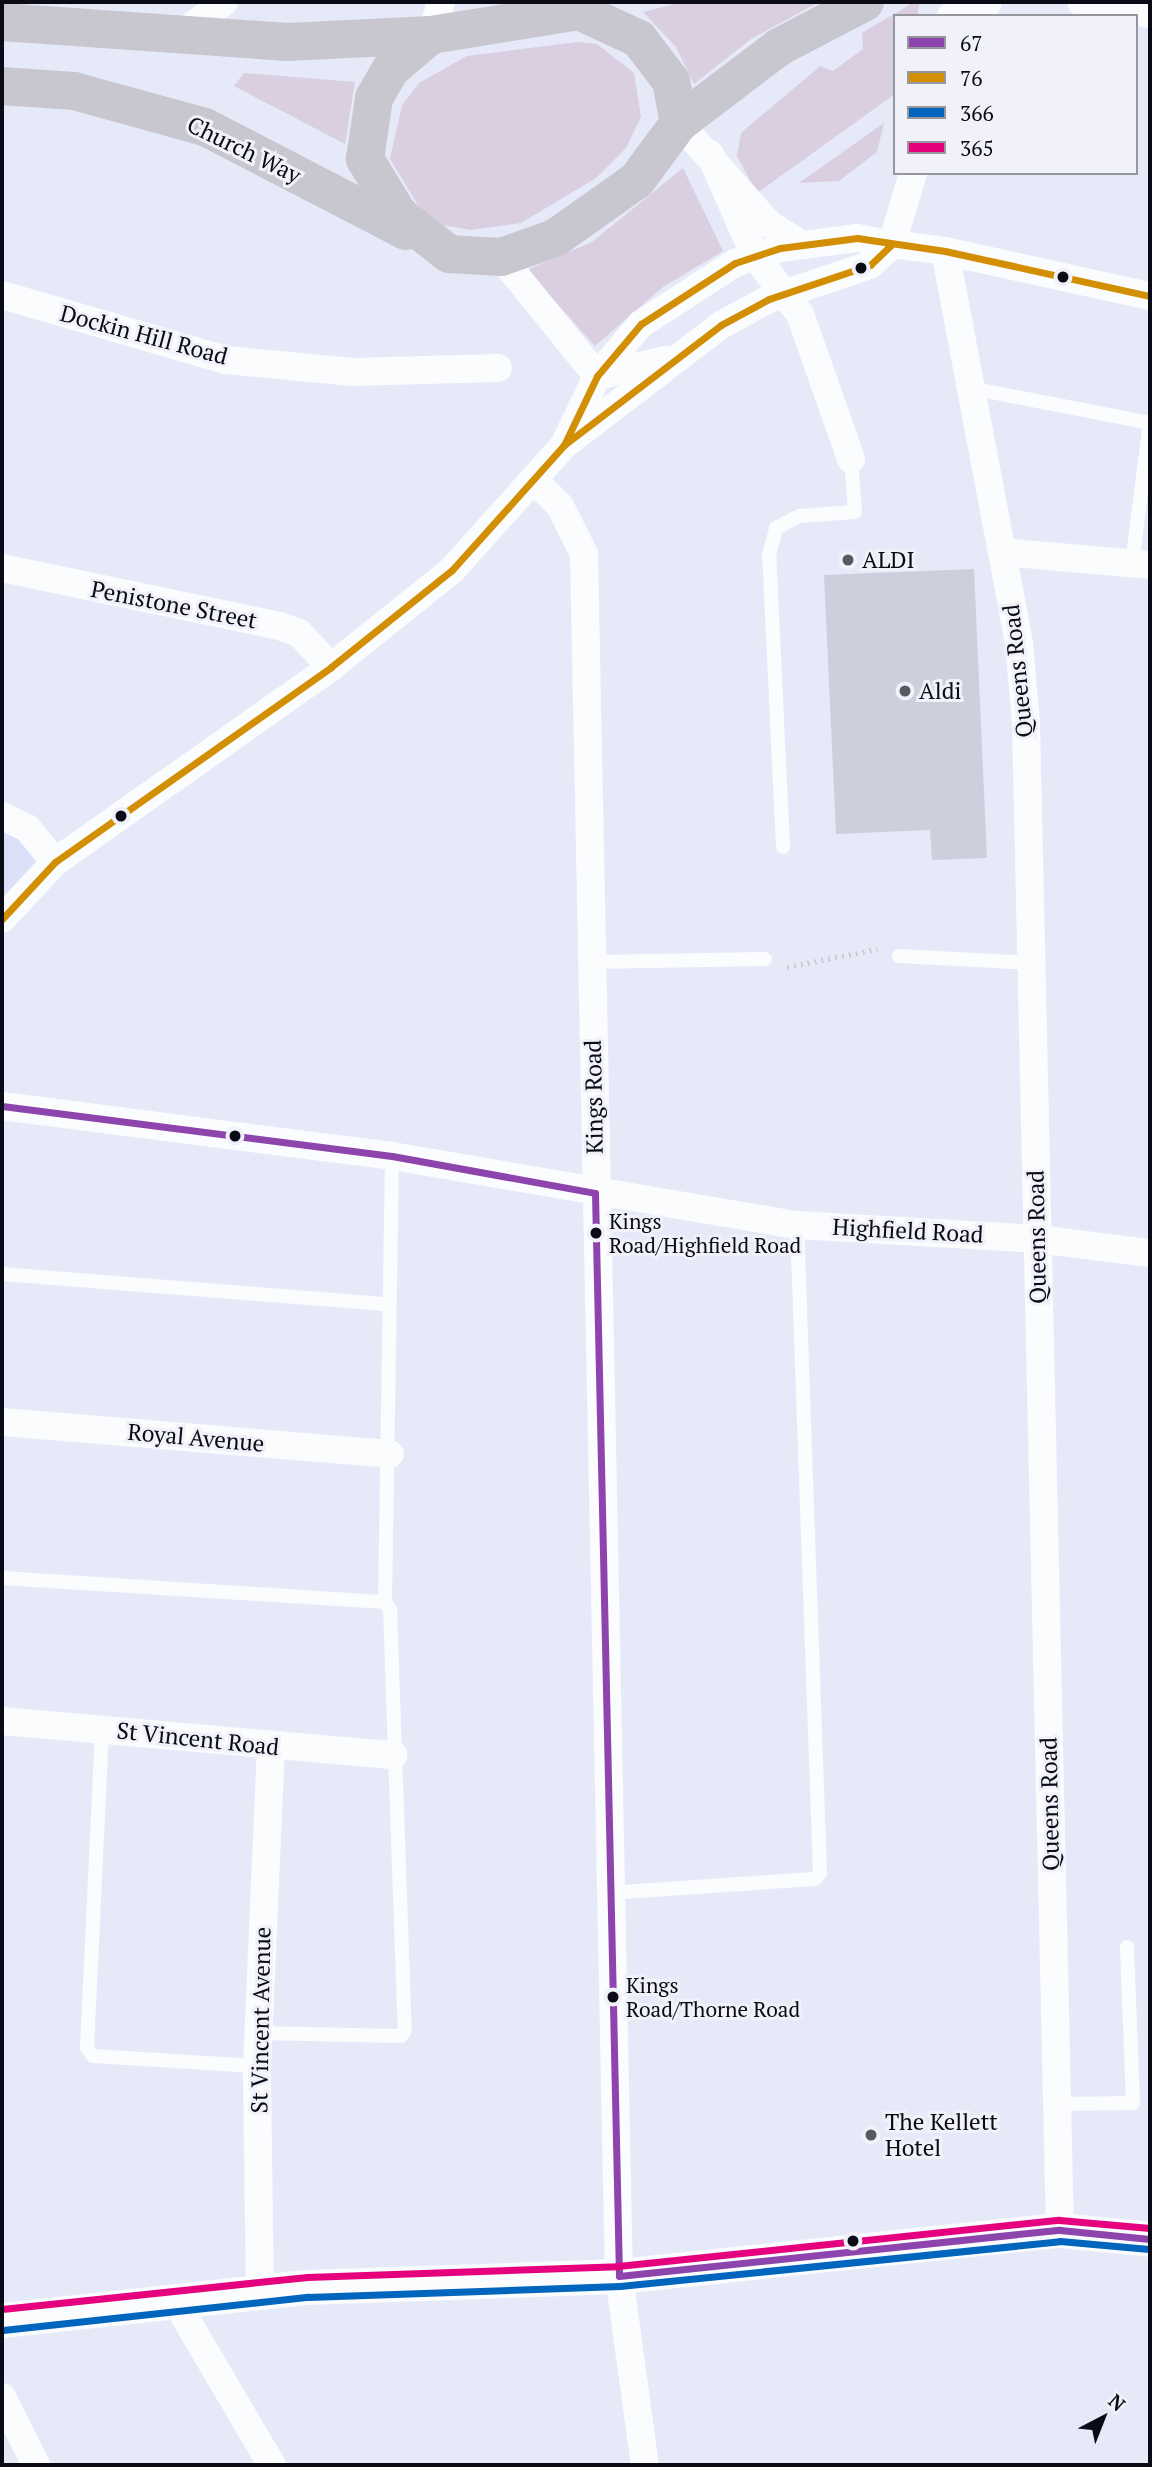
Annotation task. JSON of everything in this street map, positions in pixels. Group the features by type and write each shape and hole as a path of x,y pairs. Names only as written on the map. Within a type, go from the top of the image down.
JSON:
{"highway":[{"path":"501,257 555,238 601,209 637,180 679,123 779,47 865,2"},
{"path":"2,22 176,37 287,42 436,18 595,7 639,39 671,80 679,123"},
{"path":"433,245 377,187 365,159 374,98 391,69 436,18"},
{"name":"Church Way","path":"2,86 74,91 205,127 449,254 501,257"}],"street":[{"path":"176,37 224,2"},
{"path":"1081,2 1150,14"},
{"path":"679,123 710,154 769,224 799,243"},
{"path":"710,154 748,259 777,296 800,314 809,352 851,459"},
{"path":"564,445 614,411 676,357 777,296 870,265 892,244 912,175"},
{"path":"2,919 55,862 331,667 452,570 535,481 564,445 597,376 641,324 748,259 799,243 857,238 945,251 1150,296"},
{"name":"Queens Road","path":"945,251 1002,552 1026,723 1060,2230"},
{"path":"501,257 597,376"},
{"name":"Dockin Hill Road","path":"2,295 226,360 352,372 499,368"},
{"path":"597,376 676,357"},
{"name":"Kings Road","path":"535,481 560,506 584,554 608,1893 619,2276 645,2465"},
{"path":"1002,552 1141,564"},
{"name":"Penistone Street","path":"2,568 279,626 299,633 331,667"},
{"path":"2,816 27,828 55,862"},
{"name":"Highfield Road","path":"2,1106 392,1156 595,1193 797,1225 1037,1239 1150,1253"},
{"name":"Royal Avenue","path":"2,1422 390,1454"},
{"name":"St Vincent Road","path":"2,1721 271,1747 394,1755"},
{"name":"St Vincent Avenue","path":"260,2294 257,2066 271,1747"},
{"path":"2,2320 260,2294 619,2276 1060,2230 1150,2239"},
{"path":"177,2304 272,2465"},
{"path":"2,2398 36,2465"}],"lane":[{"path":"970,388 1150,423 1141,564"},
{"path":"783,846 769,555 776,528 800,516 855,512 851,459"},
{"path":"899,956 1032,964"},
{"path":"592,962 765,959"},
{"path":"258,2033 401,2036 405,2031 390,1609 385,1602 390,1454 387,1304 392,1156"},
{"path":"608,1893 816,1879 820,1873 797,1225"},
{"path":"2,1274 387,1304"},
{"path":"2,1578 385,1602"},
{"path":"102,1730 88,2048 93,2056 257,2066"},
{"path":"1057,2104 1133,2104 1127,1947"}],"path":[{"path":"765,959 782,967 804,966 890,947 899,956"}],"shaded area":[{"path":"682,2 819,2 751,39 694,84 676,47 643,12"},
{"path":"914,2 920,2 917,14 894,14"},
{"path":"893,15 893,95 757,193 737,156 741,133 820,66 833,71 863,49 862,33"},
{"path":"577,42 597,44 634,73 641,117 626,148 596,178 521,223 470,230 443,225 421,210 390,159 402,105 419,83 467,56"},
{"path":"244,73 355,82 345,144 234,86"},
{"path":"884,123 877,152 839,181 799,183"},
{"path":"683,168 723,251 663,287 595,346 527,270 592,242"},
{"path":"2,816 55,862 2,925"}],"building":[{"name":"Aldi","path":"974,569 987,858 932,860 930,830 836,834 824,575"}],"transit line":[{"name":"76","path":"892,244 870,265 769,299 721,325 564,445 597,376 641,324 735,263 780,248 857,238 945,251 1150,296"},
{"name":"76","path":"2,919 55,862 331,667 452,570 564,445"},
{"name":"67","path":"2,1106 392,1156 595,1193 619,2276 1060,2230 1150,2239"},
{"name":"365","path":"2,2309 307,2277 618,2266 1059,2220 1150,2228"},
{"name":"366","path":"3,2330 308,2297 620,2286 1060,2241 1149,2249"}],"place":[{"name":"ALDI","path":"848,560"},
{"name":"Aldi","path":"905,691"},
{"name":"Kings Road/Highfield Road","path":"596,1233"},
{"name":"Kings Road/Thorne Road","path":"613,1997"},
{"name":"The Kellett Hotel","path":"871,2135"}]}
